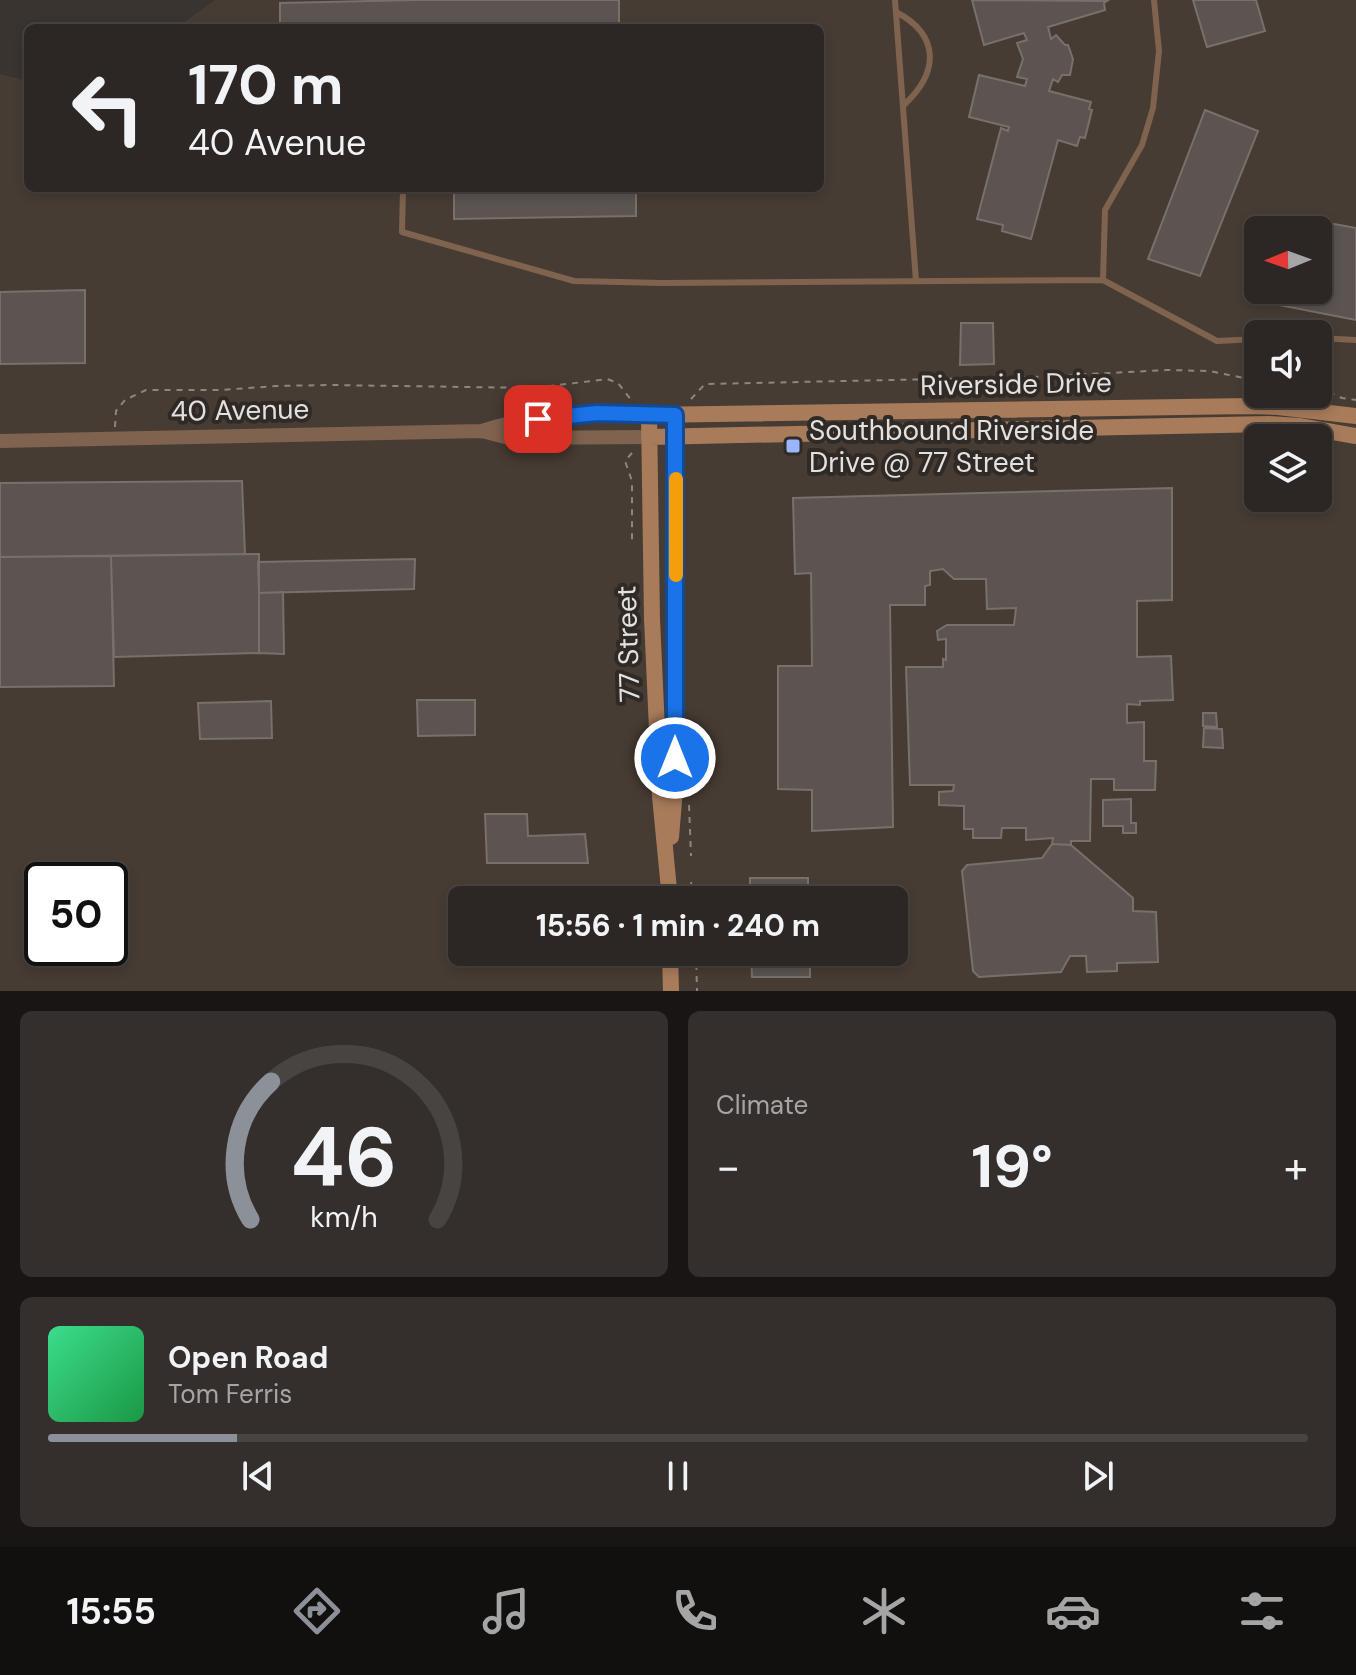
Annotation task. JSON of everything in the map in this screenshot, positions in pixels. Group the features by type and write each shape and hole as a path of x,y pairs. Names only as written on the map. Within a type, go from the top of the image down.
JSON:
{"main road":[{"name":"Riverside Drive","path":"675,415 1250,406 1356,416"},
{"name":"40 Avenue","path":"649,415 675,415"},
{"name":"77 Street","path":"649,415 652,619 660,796 670,886"},
{"name":"77 Street","path":"669,870 675,789 675,415"},
{"name":"Riverside Drive","path":"649,437 1269,424 1356,436"},
{"path":"670,966 671,991"}],"street":[{"name":"40 Avenue","path":"482,431 508,423 597,413 649,415"},
{"name":"40 Avenue","path":"0,441 482,431 509,438 649,437"}],"lane":[{"path":"895,0 916,281"},
{"path":"1103,280 1105,210 1142,145 1153,108 1159,51 1154,0"},
{"path":"896,12 912,21 930,47 928,75 920,90 905,104"},
{"path":"403,192 402,232 574,281 1103,280 1217,341 1244,340"},
{"path":"1332,339 1356,340"}],"path":[{"path":"687,403 705,384 1032,377 1167,370 1210,371 1244,378"},
{"path":"115,439 116,411 125,400 146,390 330,385 535,388 607,379 618,383 633,401"},
{"path":"1332,393 1356,400"},
{"path":"632,540 632,481 625,461 633,450"},
{"path":"691,882 692,886"},
{"path":"696,966 697,991"}],"shaded area":[{"path":"215,0 1356,0 1356,991 0,991 0,74 24,80 24,192 824,192 824,24 182,24"}],"building":[{"path":"619,0 619,24 280,24 280,3"},
{"path":"972,0 1107,1 1104,3 1105,10 1048,27 1051,39 1056,35 1068,45 1073,59 1070,75 1062,75 1058,82 1053,79 1049,91 1091,102 1089,109 1092,110 1085,138 1080,137 1077,146 1058,140 1031,239 1002,231 1003,225 977,219 1001,128 1008,131 1009,127 969,117 979,75 1025,86 1027,79 1017,77 1023,59 1017,43 1027,40 1024,33 984,45"},
{"path":"1193,0 1256,0 1265,31 1207,47"},
{"path":"1205,110 1258,131 1200,276 1148,259"},
{"path":"454,192 636,192 636,216 454,219"},
{"path":"1332,224 1356,228 1356,320 1279,305 1332,304"},
{"path":"85,290 85,363 0,364 0,292"},
{"path":"961,323 993,323 994,364 960,365"},
{"path":"242,481 245,554 0,557 0,483"},
{"path":"1172,488 1172,600 1137,601 1137,657 1171,656 1173,700 1127,704 1127,723 1144,722 1144,761 1156,761 1155,790 1114,790 1114,779 1091,779 1090,841 1071,841 1071,845 1052,844 1053,838 1026,840 1026,828 1002,828 1001,838 973,838 973,829 964,829 964,806 939,805 939,792 953,791 954,785 910,785 906,667 943,667 946,639 938,640 937,631 947,625 1014,625 1016,608 987,609 986,579 954,579 943,569 930,571 930,585 925,586 925,605 890,605 893,827 812,831 812,790 778,789 778,666 812,666 811,573 795,574 793,498"},
{"path":"259,554 259,653 114,657 111,556"},
{"path":"111,556 114,686 0,687 0,557"},
{"path":"415,559 414,589 259,593 258,562"},
{"path":"283,592 284,654 259,653 259,593"},
{"path":"417,700 475,700 475,735 418,736"},
{"path":"271,701 272,738 200,739 198,703"},
{"path":"1203,713 1216,713 1217,727 1203,726"},
{"path":"1204,728 1222,729 1223,748 1203,747"},
{"path":"1131,799 1131,823 1136,823 1136,833 1123,833 1123,826 1103,826 1103,800"},
{"path":"485,814 527,814 528,836 585,834 588,863 487,863"},
{"path":"1052,844 1071,845 1133,898 1133,911 1156,912 1158,962 1117,963 1117,971 1087,972 1086,956 1070,956 1061,972 979,977 973,971 962,871 967,865 1042,858"},
{"path":"750,878 808,878 808,886 750,886"},
{"path":"752,966 810,966 810,977 752,977"}],"slow traffic":[{"path":"676,479 676,575"}],"place":[{"name":"Southbound Riverside Drive @ 77 Street","path":"793,446"}],"route":[{"path":"538,419 597,413 675,415 675,758"}]}
